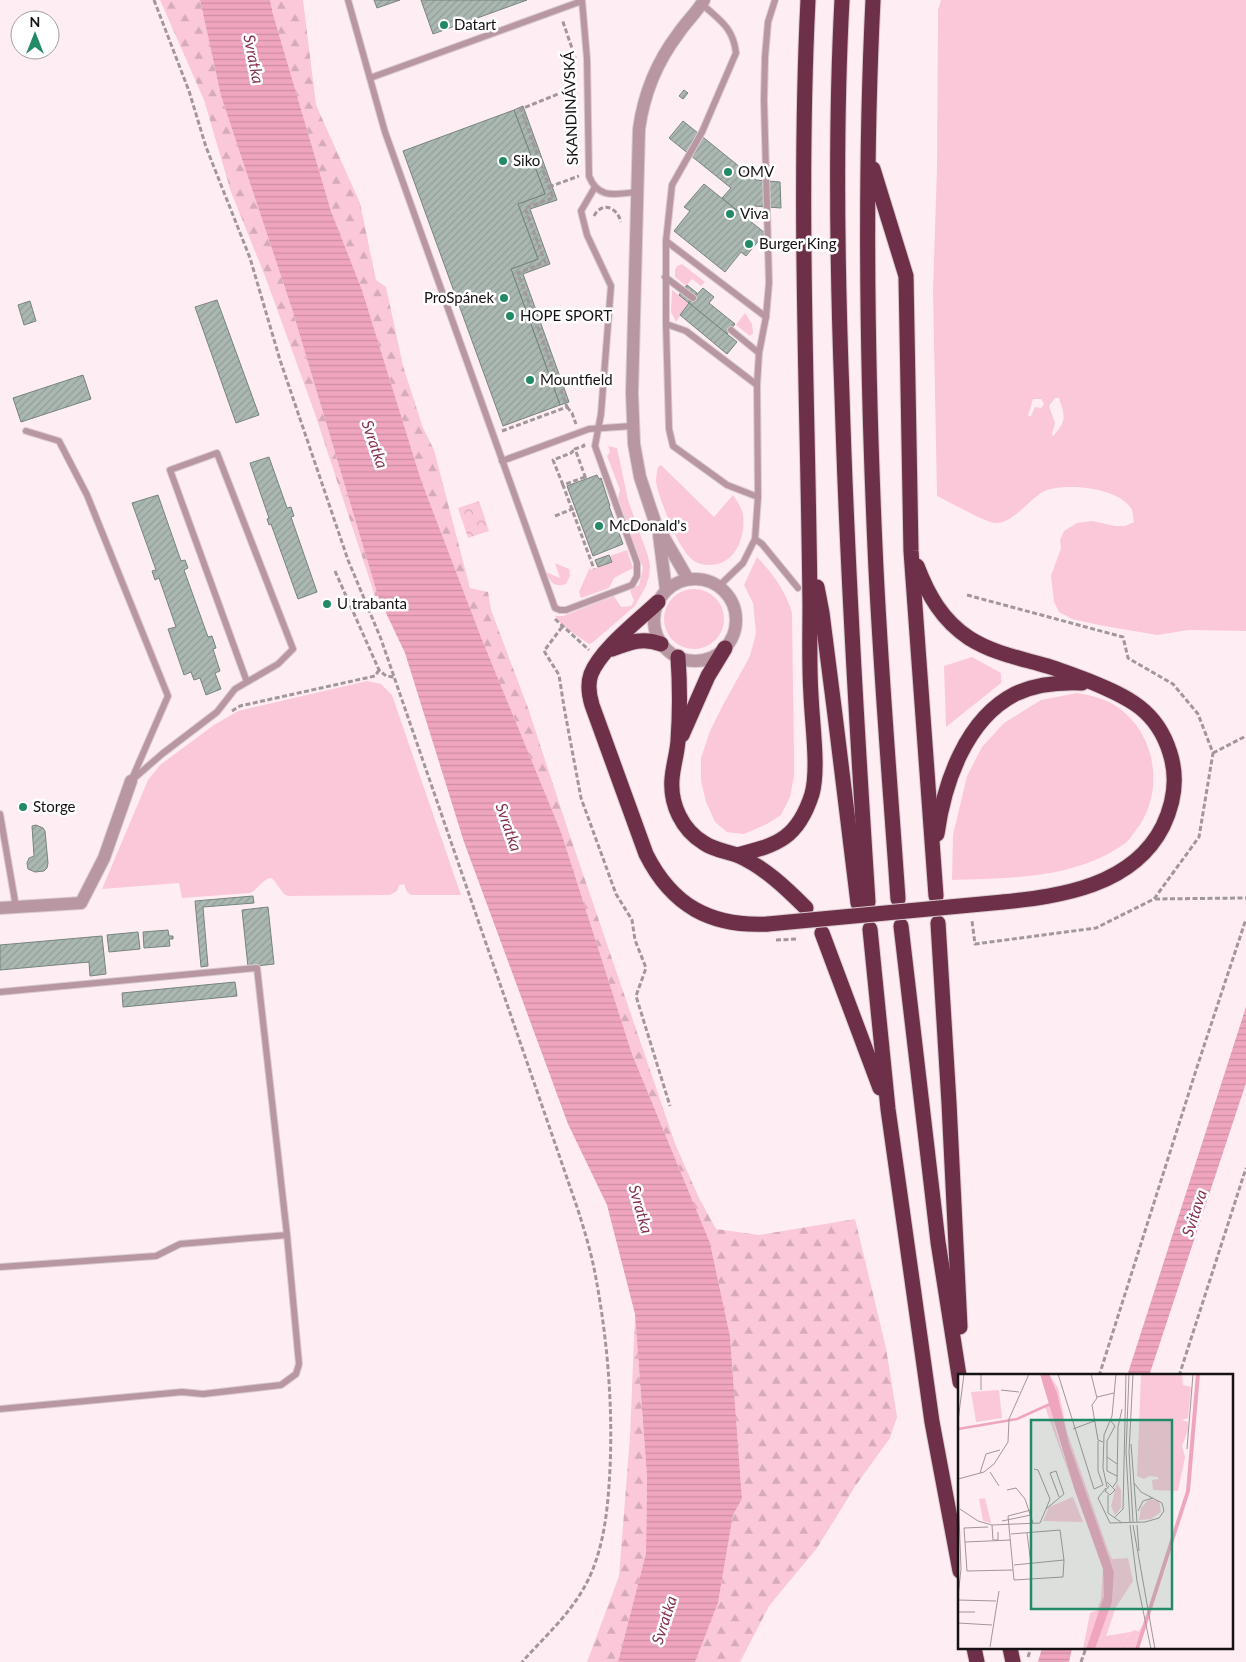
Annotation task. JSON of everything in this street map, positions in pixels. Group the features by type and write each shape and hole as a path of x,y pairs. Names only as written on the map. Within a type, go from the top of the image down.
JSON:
{"highway":[{"path":"737,855 767,847 784,838 797,826 809,801 814,784 803,280 805,59 808,0"},
{"path":"809,549 822,613 863,903 856,717 846,550 838,281 839,62 842,0"},
{"path":"873,0 870,64 868,280 875,548 898,900"},
{"path":"869,156 906,276 911,551 936,896"},
{"path":"662,596 600,648 588,689 592,705 646,854 657,875 680,900 708,916 735,923 768,924 1052,896 1074,891 1114,875 1132,863 1159,834 1173,800 1174,772 1168,744 1159,728 1147,713 1132,700 1112,690 1041,664 997,652 958,630 934,603 924,585 911,551"},
{"path":"600,648 638,640 648,640 661,644"},
{"path":"678,744 708,676 726,648"},
{"path":"678,657 680,686 678,744 674,762 672,793 674,804 681,820 704,843 718,850 737,855 772,876 806,908"},
{"path":"934,880 935,845 942,801 966,745 988,714 1004,701 1027,689 1051,683 1096,684"},
{"path":"938,923 962,1374"},
{"path":"901,926 938,1242 959,1374"},
{"path":"870,929 888,1108 932,1422 958,1560"},
{"path":"822,934 888,1108"}],"street":[{"path":"688,579 659,530 649,507 640,477 632,426 637,192 639,129 646,91 665,52 703,2"},
{"path":"659,530 662,596"},
{"path":"699,578 719,586 728,594 734,604 736,615 736,627 726,648 718,654 703,660 687,660 678,657 661,644 656,634 654,612 662,596 673,585 688,579 699,578"},
{"path":"0,908 81,903 104,858 131,781"}],"lane":[{"path":"348,0 385,132 492,434 557,609 566,610 632,585 637,576 637,563 594,446 598,427 611,286 587,235 581,211 595,187 608,194 637,192"},
{"path":"370,78 582,0"},
{"name":"SKANDINÁVSKÁ","path":"582,0 587,59 589,172 591,182 595,187"},
{"path":"719,586 743,563 755,538 758,497 757,385 759,353 766,317 769,283 764,100 765,56 768,22 775,0"},
{"path":"703,2 730,30 735,40 736,53 702,132 672,185 666,241 665,277 669,429 673,446 727,485 758,497"},
{"path":"666,241 766,317"},
{"path":"665,277 693,298"},
{"path":"666,324 686,331 757,385"},
{"path":"731,330 759,353"},
{"path":"502,461 584,430 598,427 632,426"},
{"path":"26,432 59,442 63,449 87,495 168,696 131,781"},
{"path":"131,781 162,754 218,712 235,688 247,682 278,664 293,649 218,453 170,470 247,682"},
{"path":"755,538 798,588"},
{"path":"0,814 2,840 16,907"},
{"path":"0,992 258,968 299,1364 296,1374 281,1385 203,1394 182,1392 0,1409"},
{"path":"0,1265 156,1256 180,1244 287,1235"}],"path":[{"path":"154,0 187,84 209,153 250,258 280,360 348,560 374,621 394,677 578,1210 594,1266 605,1338 610,1392 610,1457 606,1520 602,1544 590,1576 575,1603 558,1625 522,1662"},
{"path":"492,434 567,407 518,273 545,262 525,208 553,198 521,109 568,90 575,56 558,9"},
{"path":"549,186 589,172"},
{"path":"594,218 595,213 603,208 614,210 619,213 622,230"},
{"path":"575,449 571,453 553,460 562,485 574,509 594,569"},
{"path":"562,485 585,476"},
{"path":"555,516 574,509"},
{"path":"335,571 379,670 386,676 394,677"},
{"path":"967,595 1123,637 1128,658 1173,684 1198,714 1214,753 1246,736"},
{"path":"557,609 554,618 562,627 589,650 600,648"},
{"path":"562,627 544,650 559,675 582,798 616,894 632,920 635,940 646,968 636,996 670,1106"},
{"path":"230,712 240,706 376,676 379,670"},
{"path":"1154,899 1246,898"},
{"path":"1100,1374 1246,919"},
{"path":"768,941 798,939"},
{"path":"1179,1374 1246,1168"},
{"path":"1080,1662 1085,1650"}],"green space":[{"path":"160,0 200,0 221,96 292,309 378,596 375,596 314,411 265,276 231,192 204,100"},
{"path":"270,0 303,0 316,105 360,203 376,280 386,287 403,366 423,428 434,450 470,588 488,592 491,610 528,708 676,1146 699,1198 716,1229 759,1235 855,1219 886,1348 897,1417 890,1438 856,1485 817,1548 769,1606 740,1662 695,1662 718,1603 733,1515 742,1499 730,1336 710,1243 632,1054 561,832 481,637 421,480 362,290 331,211"},
{"path":"941,0 1246,0 1246,631 1189,630 1157,635 1072,619 1059,612 1054,602 1051,576 1061,548 1060,540 1064,531 1077,523 1092,521 1115,526 1125,526 1134,522 1132,510 1126,503 1106,492 1080,487 1047,490 1010,519 996,523 977,516 937,496 933,290 937,169 938,10","holes":["1055,398 1059,398 1064,418 1061,426 1053,436 1055,423 1049,406","1033,399 1041,399 1044,404 1041,408 1035,407 1031,416 1028,416"]},
{"path":"682,264 705,282 701,286 692,279 686,286 675,277 677,266"},
{"path":"672,290 689,303 676,322 671,312"},
{"path":"745,313 752,324 753,333 750,336 736,325"},
{"path":"608,446 617,448 628,500 650,566 646,586 635,606 589,644 563,626 555,616 563,616 614,596 621,607 631,606 634,601 630,590 639,585 643,568 618,498 620,490 607,456 610,452"},
{"path":"661,465 714,517 733,495 742,512 743,524 740,541 732,556 718,564 700,564 694,561 682,547 668,519 657,487 657,471"},
{"path":"479,501 489,531 468,538 458,508"},
{"path":"627,550 633,568 614,578 609,588 581,598 579,592 590,567 591,570 611,562 610,556"},
{"path":"757,557 778,583 792,613 794,776 790,797 781,815 767,824 744,834 727,832 715,822 706,802 701,781 701,758 710,731 750,656 756,633 753,603 744,585"},
{"path":"555,563 569,569 570,576 566,584 555,585 549,579 546,572 560,578"},
{"path":"688,589 700,589 711,594 719,602 724,613 722,631 711,644 700,649 688,649 677,644 669,636 664,625 664,613 669,602 677,594"},
{"path":"972,657 1001,673 1001,683 946,727 944,666"},
{"path":"367,681 381,684 392,695 461,895 411,895 407,892 404,884 399,885 397,891 390,895 288,896 284,894 272,878 266,880 250,893 182,898 179,883 102,889 148,780 160,765 214,725 238,711"},
{"path":"1077,693 1102,699 1120,709 1136,725 1144,739 1150,754 1153,786 1145,816 1136,830 1126,843 1105,856 1063,870 1019,877 952,880 953,835 967,776 982,747 1004,723 1041,700"},
{"path":"635,1314 647,1477 646,1553 618,1662 587,1662 619,1576 630,1437"}],"water":[{"name":"Svratka","path":"200,0 270,0 331,211 362,290 421,480 481,637 561,832 632,1054 710,1243 730,1336 742,1499 733,1515 718,1603 695,1662 618,1662 646,1553 647,1477 635,1314 607,1205 568,1124 464,842 405,653 378,596 292,309 221,96"},
{"name":"Svitava","path":"1246,1007 1246,1083 1150,1374 1128,1374"},
{"path":"1041,1650 1072,1650 1069,1662 1038,1662"}],"building":[{"path":"374,0 400,0 377,8"},
{"name":"Datart","path":"421,0 527,0 433,34"},
{"path":"684,90 688,93 683,99 679,96"},
{"path":"523,106 557,200 530,209 550,264 523,274 569,402 560,405 511,269 538,259 518,204 545,194 514,110"},
{"path":"514,110 545,194 518,204 538,259 511,269 560,405 503,426 403,151"},
{"path":"683,121 756,180 780,182 781,208 754,206 745,217 722,198 731,188 669,138"},
{"path":"704,184 765,233 746,256 741,252 725,272 674,231 690,211 684,207"},
{"path":"687,285 697,293 689,303 679,295"},
{"path":"703,288 714,297 709,303 735,324 727,334 689,303"},
{"path":"217,300 259,415 236,423 195,307"},
{"path":"30,301 36,321 24,325 18,305"},
{"path":"689,303 737,342 727,354 680,315"},
{"path":"83,375 91,399 21,422 13,398"},
{"path":"269,457 287,508 291,507 294,516 291,517 317,592 298,599 271,524 269,525 267,519 269,518 250,463"},
{"name":"McDonald's","path":"597,475 599,479 601,478 623,544 593,556 567,486"},
{"path":"158,495 181,561 185,560 188,568 184,570 208,637 212,636 216,648 213,649 220,671 215,673 221,689 206,695 200,678 194,680 191,672 184,675 168,629 176,627 159,578 155,580 152,571 156,570 132,503"},
{"path":"609,555 612,562 598,567 595,560"},
{"path":"36,825 45,831 48,863 44,871 35,872 28,869 27,863 29,858 34,856 32,826"},
{"path":"253,896 254,903 203,907 208,966 201,967 195,901"},
{"path":"268,907 274,964 248,967 242,910"},
{"path":"168,930 169,936 173,936 173,939 169,939 170,946 144,948 143,932"},
{"path":"138,932 140,949 109,952 107,935"},
{"path":"102,936 106,974 90,976 89,962 0,970 0,945"},
{"path":"235,982 237,996 123,1007 122,993"}],"place":[{"name":"Datart","path":"444,25"},
{"name":"Siko","path":"503,161"},
{"name":"OMV","path":"728,172"},
{"name":"Viva","path":"730,214"},
{"name":"Burger King","path":"749,244"},
{"name":"ProSpánek","path":"504,298"},
{"name":"HOPE SPORT","path":"510,316"},
{"name":"Mountfield","path":"530,380"},
{"name":"McDonald's","path":"599,526"},
{"name":"U trabanta","path":"327,604"},
{"name":"Storge","path":"23,807"}]}
